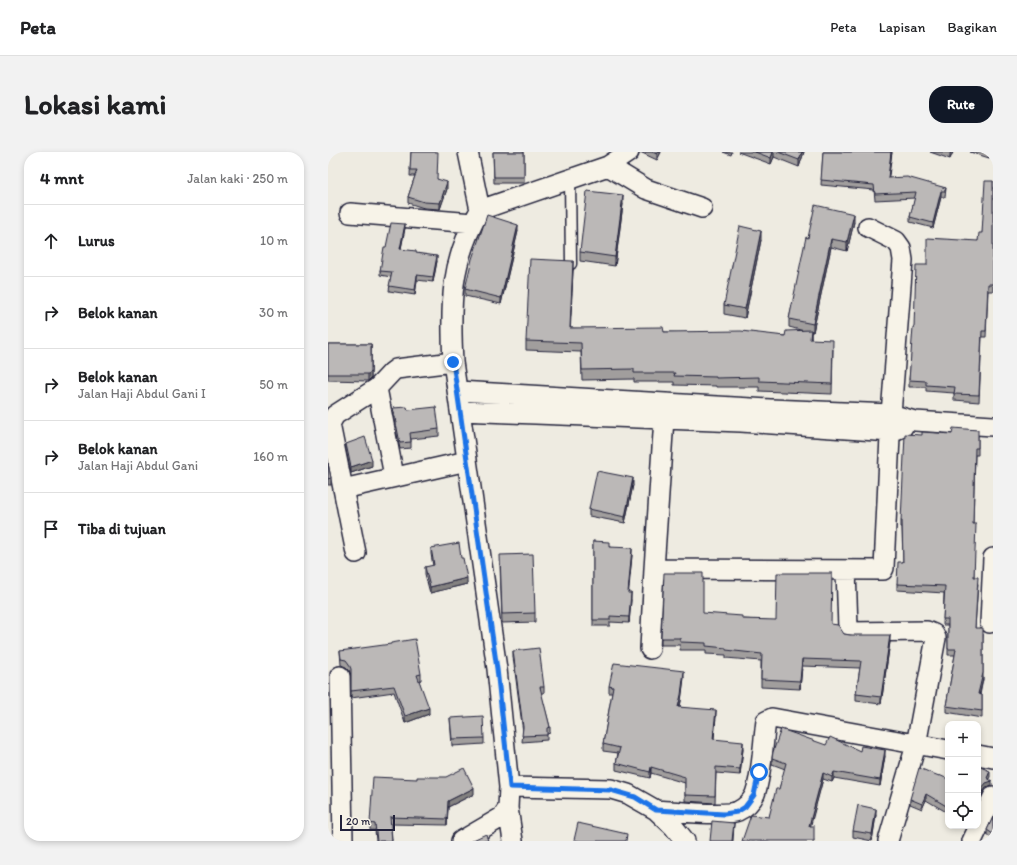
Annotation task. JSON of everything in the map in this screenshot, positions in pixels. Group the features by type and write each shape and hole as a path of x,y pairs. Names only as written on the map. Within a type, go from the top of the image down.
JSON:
{"street":[{"path":"468,152 477,217 461,251 453,282 451,323 453,362 497,669 510,787 508,808 513,841"},
{"path":"350,213 477,217 570,179 608,166 629,152"},
{"path":"608,166 646,189 702,208"},
{"path":"654,569 880,570 884,568 891,423 903,260 901,248 896,241 868,227"},
{"path":"356,553 330,424 331,419 377,388 396,369 453,362"},
{"path":"377,388 394,476"},
{"path":"458,391 664,412"},
{"path":"461,411 664,412 891,423 915,422 993,426"},
{"path":"650,649 664,412"},
{"path":"343,489 394,476 467,462"},
{"path":"990,623 993,558"},
{"path":"846,570 848,628 850,632 927,631 934,634 936,638 916,745 888,841"},
{"path":"340,676 343,841"},
{"path":"656,810 724,814 737,812 745,807 754,795 759,772 766,721 772,718 945,750"},
{"path":"981,756 993,758"},
{"path":"510,787 611,790 635,797 656,810 673,826 685,841"},
{"path":"972,841 993,797"},
{"path":"460,841 487,827 502,817 508,808"}],"lane":[{"path":"570,179 571,264"}],"building":[{"path":"411,152 438,152 437,179 447,182 440,203 424,202 408,197 417,170 410,170"},
{"path":"493,152 524,152 524,177 494,177"},
{"path":"755,152 773,152 771,158"},
{"path":"778,152 802,152 799,160"},
{"path":"823,152 891,152 888,178 907,177 946,188 945,191 941,191 933,223 910,217 916,192 875,194 874,185 821,180"},
{"path":"985,181 993,181 993,284 988,284 986,331 982,331 979,395 954,394 955,387 926,385 926,381 909,380 914,327 916,265 927,265 927,238 978,241 979,233 982,233"},
{"path":"587,191 623,195 615,257 580,252"},
{"path":"815,205 854,214 847,242 831,239 813,324 789,319 806,237 808,238"},
{"path":"487,215 518,225 501,298 465,289 472,259"},
{"path":"391,223 405,224 400,249 437,256 433,277 417,275 415,290 389,286 392,272 380,271 384,247 386,247"},
{"path":"740,226 761,231 745,309 724,305"},
{"path":"530,259 573,261 570,328 663,327 664,332 741,331 785,336 786,331 811,330 810,339 833,340 832,384 759,381 759,377 716,378 674,376 675,373 634,373 634,369 582,370 581,343 526,341"},
{"path":"328,344 371,344 371,372 368,374 328,374"},
{"path":"407,407 408,410 436,407 439,429 410,433 411,442 400,443 393,408"},
{"path":"953,428 978,430 978,448 975,448 973,524 976,524 974,577 978,577 975,628 983,628 983,673 978,694 982,695 982,711 946,706 956,649 948,649 948,619 943,619 945,586 897,584 898,562 903,562 901,521 905,434 922,435 922,432 952,434"},
{"path":"365,437 372,460 351,467 346,444"},
{"path":"328,463 331,478 328,479"},
{"path":"597,471 633,478 625,517 589,509"},
{"path":"593,541 609,542 609,547 632,548 628,593 631,593 629,617 610,616 610,620 593,620"},
{"path":"459,543 461,558 463,558 467,578 430,587 425,567 434,565 431,548"},
{"path":"533,554 535,613 502,614 500,555"},
{"path":"664,573 703,573 703,613 742,616 742,619 776,620 777,573 832,573 831,624 838,625 844,634 890,635 881,697 856,694 861,661 802,659 800,681 761,679 762,654 726,650 726,648 706,646 706,643 680,642 680,638 661,638"},
{"path":"415,639 421,674 417,675 429,708 405,716 394,686 351,691 351,669 346,660 341,659 340,651"},
{"path":"539,648 544,687 540,687 550,727 547,728 547,735 522,736 523,727 513,651"},
{"path":"614,663 684,671 678,707 716,710 713,739 743,742 740,769 716,767 715,796 685,795 685,777 651,767 650,772 616,763 620,748 603,744 613,687 609,686"},
{"path":"483,716 484,738 452,739 450,718"},
{"path":"781,729 826,745 830,737 860,751 861,746 885,750 880,780 834,772 832,777 823,773 809,826 814,826 814,841 742,841 751,815 769,817 776,789 779,789 786,763 772,758"},
{"path":"981,767 990,771 987,778 992,781 986,783 981,791"},
{"path":"464,768 474,788 448,801 447,819 390,817 392,841 377,841 375,824 370,823 373,777 417,779 417,777 446,777"},
{"path":"919,768 945,778 945,805 926,794 922,804 910,799"},
{"path":"858,805 876,809 872,834 853,831"},
{"path":"993,817 993,834 987,830"},
{"path":"712,821 734,823 732,841 710,841"},
{"path":"578,823 627,834 626,841 574,840"},
{"path":"486,834 488,841 471,841"}],"route":[{"path":"453,362 497,669 510,787 611,790 635,797 656,810 724,814 737,812 745,807 754,795 759,772"}]}
